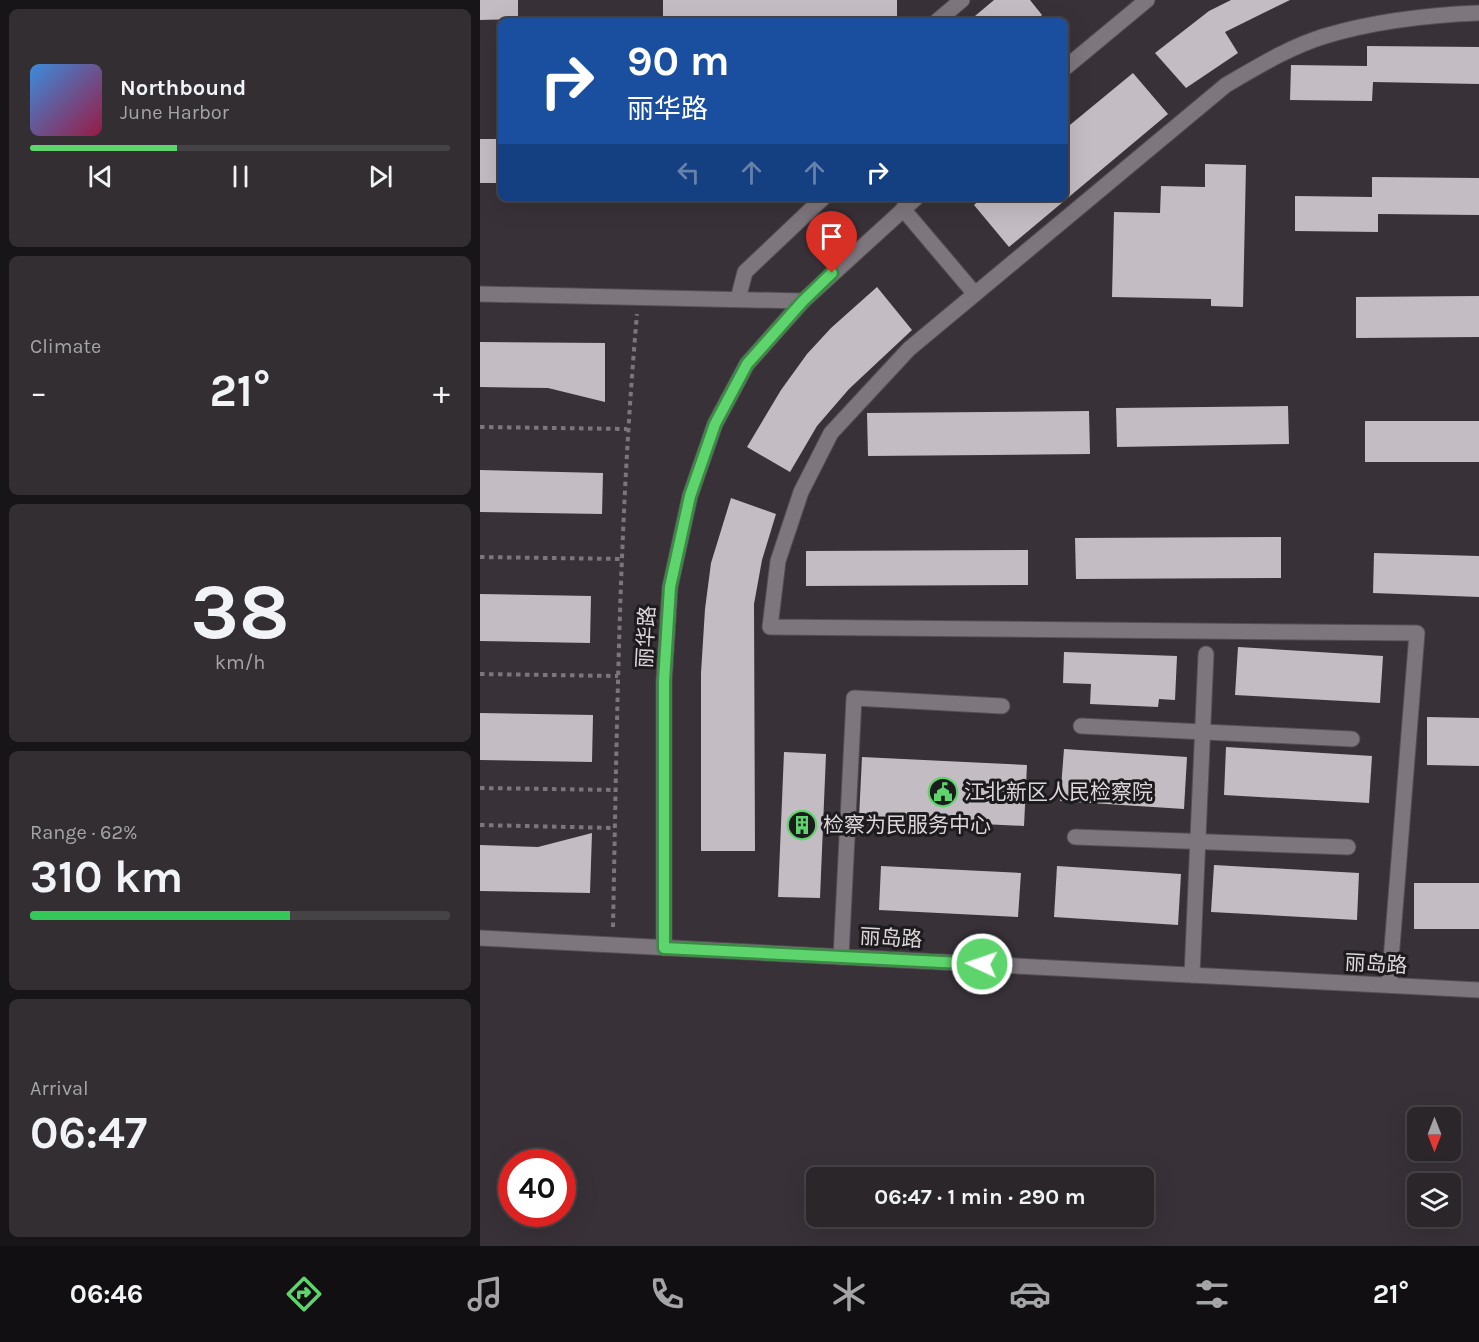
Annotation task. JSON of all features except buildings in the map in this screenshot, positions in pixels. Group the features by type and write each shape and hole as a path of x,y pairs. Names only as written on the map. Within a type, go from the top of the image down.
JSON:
{"street":[{"path":"941,18 962,0"},
{"path":"1068,66 1147,0"},
{"path":"1389,986 1417,633 770,627 778,561 801,492 831,433 909,349 1226,85 1273,58 1323,37 1369,25 1430,15 1479,13"},
{"path":"738,299 745,272 820,201"},
{"name":"丽华路","path":"664,948 664,681 670,587 690,496 715,424 747,364 803,301 912,201"},
{"path":"903,209 975,294"},
{"path":"480,294 803,301"},
{"path":"1192,975 1206,654"},
{"path":"841,957 854,698 1002,706"},
{"path":"1081,726 1352,739"},
{"path":"1075,837 1348,848"},
{"name":"丽岛路","path":"480,938 1479,990"}],"path":[{"path":"613,945 620,559 627,429 638,296"},
{"path":"480,427 627,429"},
{"path":"480,557 620,559"},
{"path":"480,674 618,676"},
{"path":"480,788 616,790"},
{"path":"480,825 615,828"}],"place":[{"name":"江北新区人民检察院","path":"943,792"},
{"name":"检察为民服务中心","path":"802,825"}],"route":[{"path":"832,273 803,301 747,364 715,424 690,496 670,587 664,681 664,948 982,964"}]}
